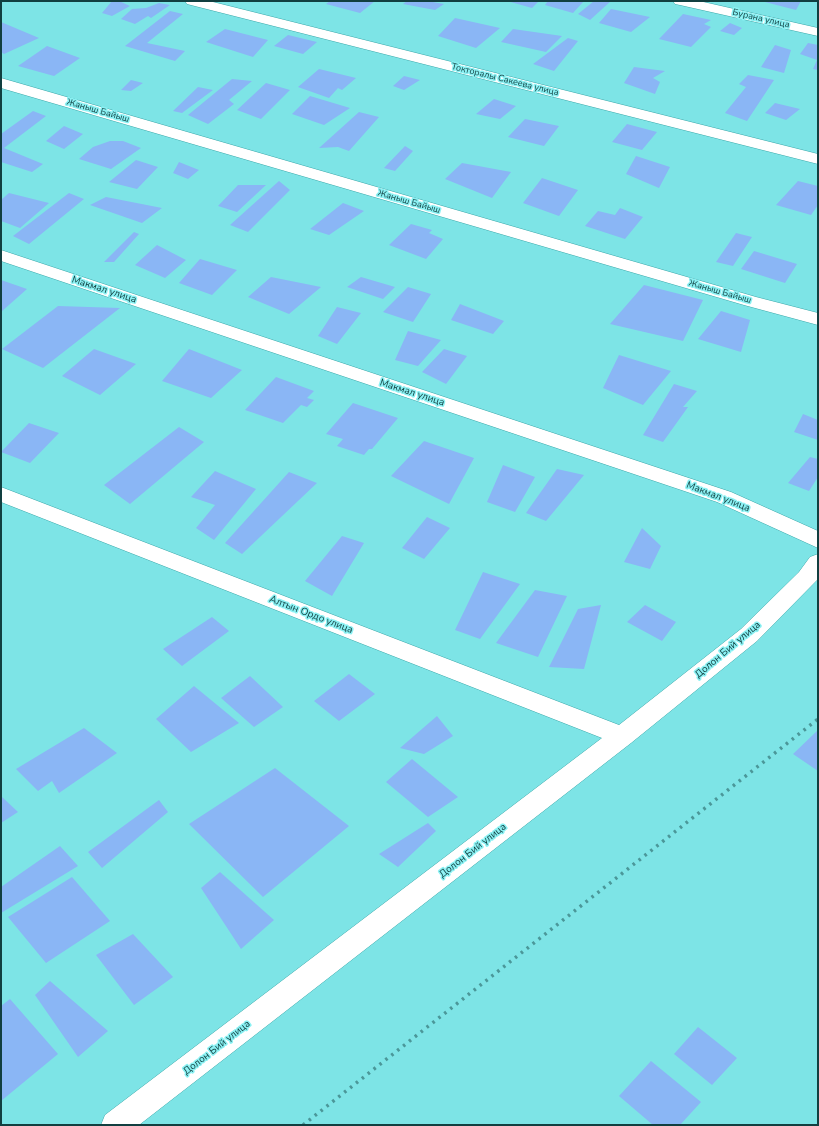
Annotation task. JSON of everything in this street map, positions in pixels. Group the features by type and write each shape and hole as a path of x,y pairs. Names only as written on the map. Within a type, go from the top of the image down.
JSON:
{"street":[{"name":"Токторалы Сакеева улица","path":"192,1 818,159"},
{"name":"Бурана улица","path":"680,1 818,32"},
{"name":"Жаныш Байыш","path":"1,83 727,294 818,319"},
{"name":"Макмал улица","path":"1,256 724,497 818,540"},
{"name":"Алтын Ордо улица","path":"1,494 622,736"},
{"name":"Долон Бий улица","path":"116,1125 622,736 749,635 807,578 818,562"}],"building":[{"path":"112,1 119,1 130,6 112,16 102,13"},
{"path":"330,1 375,1 360,13 326,4"},
{"path":"407,1 427,1 444,4 435,10 403,4"},
{"path":"507,1 539,1 532,8"},
{"path":"548,1 584,1 573,13 545,5"},
{"path":"594,1 611,1 590,20 578,14"},
{"path":"761,1 801,1 796,10"},
{"path":"159,3 170,5 151,18 148,16 135,24 121,19 132,9 146,8"},
{"path":"611,9 650,17 631,32 599,23"},
{"path":"170,11 183,14 147,43 185,51 175,61 125,46"},
{"path":"683,14 711,20 704,24 711,27 691,47 659,39"},
{"path":"455,18 500,28 476,48 438,36"},
{"path":"1,22 39,38 4,54 1,52"},
{"path":"730,23 742,28 734,35 720,31"},
{"path":"225,29 268,40 253,57 206,42"},
{"path":"513,29 562,36 546,52 501,42"},
{"path":"288,35 317,42 303,54 274,46"},
{"path":"568,38 578,41 554,71 533,64"},
{"path":"808,43 818,45 818,70 813,69 817,60 800,54"},
{"path":"775,45 791,50 784,73 761,67"},
{"path":"47,46 80,58 54,76 18,66"},
{"path":"634,67 665,71 653,78 660,82 655,94 624,83"},
{"path":"319,69 356,78 342,90 338,88 329,98 298,87"},
{"path":"748,75 774,80 747,121 725,113 746,87 739,84"},
{"path":"404,76 420,80 404,90 393,86"},
{"path":"232,79 252,81 229,100 234,104 208,124 188,115"},
{"path":"131,80 143,83 131,91 121,90"},
{"path":"266,83 290,90 261,119 237,110"},
{"path":"198,87 213,90 182,113 173,111"},
{"path":"310,96 350,108 324,125 292,114"},
{"path":"494,99 516,106 500,119 476,114"},
{"path":"775,103 800,109 786,120 765,113"},
{"path":"33,111 46,116 4,148 43,164 32,172 1,162 1,134"},
{"path":"359,112 379,117 349,151 338,147 319,148"},
{"path":"525,119 559,126 544,146 508,137"},
{"path":"627,124 657,132 642,150 612,142"},
{"path":"64,126 83,134 64,149 46,141"},
{"path":"110,141 123,141 141,148 111,169 79,159 93,147"},
{"path":"405,146 413,151 395,171 384,168"},
{"path":"636,156 670,167 659,188 626,174"},
{"path":"136,160 158,167 137,189 109,182"},
{"path":"179,162 199,170 188,179 173,173"},
{"path":"462,163 511,172 492,198 445,179"},
{"path":"542,178 578,190 559,216 523,203"},
{"path":"279,181 290,190 248,232 230,225"},
{"path":"798,181 818,186 818,205 811,215 776,205"},
{"path":"238,185 266,185 237,212 218,206"},
{"path":"9,193 49,203 20,228 1,221 1,200"},
{"path":"69,193 84,199 29,244 13,236"},
{"path":"106,197 162,208 142,223 90,205"},
{"path":"343,203 364,211 329,235 310,229"},
{"path":"620,208 643,217 625,239 585,226 598,211 615,215"},
{"path":"411,224 432,230 429,233 443,239 426,259 389,245"},
{"path":"134,232 139,234 114,262 104,262"},
{"path":"736,233 752,237 733,266 716,262"},
{"path":"157,245 186,260 165,278 135,265"},
{"path":"754,251 797,264 785,283 741,269"},
{"path":"200,259 237,270 212,295 179,283"},
{"path":"271,277 321,287 289,314 248,297"},
{"path":"361,277 395,287 383,299 347,287"},
{"path":"1,280 27,289 1,312"},
{"path":"644,285 703,300 683,341 610,324"},
{"path":"408,287 431,294 413,322 383,312"},
{"path":"460,304 504,321 493,334 451,320"},
{"path":"58,306 120,308 43,368 2,349"},
{"path":"337,307 361,313 337,344 318,336"},
{"path":"721,311 750,320 741,352 698,339"},
{"path":"408,331 441,340 418,366 395,360"},
{"path":"94,349 136,364 100,395 62,376"},
{"path":"189,349 242,370 211,398 162,381"},
{"path":"444,349 467,356 446,384 422,372"},
{"path":"619,355 671,371 643,405 603,388"},
{"path":"276,377 314,391 307,398 314,400 307,407 301,405 283,423 245,410"},
{"path":"674,384 697,391 683,407 688,407 663,442 643,435"},
{"path":"353,403 398,418 372,449 369,449 364,455 337,446 343,439 326,434"},
{"path":"803,414 818,420 818,440 794,432"},
{"path":"29,423 59,433 30,463 1,452"},
{"path":"179,427 204,442 130,504 104,485"},
{"path":"424,441 474,458 449,504 391,476"},
{"path":"810,457 818,459 818,477 809,491 788,483"},
{"path":"503,465 535,477 515,512 487,502"},
{"path":"557,469 584,475 546,521 526,513"},
{"path":"215,471 256,489 214,540 196,528 215,505 191,497"},
{"path":"289,472 317,483 242,554 225,543"},
{"path":"427,517 450,528 424,559 402,548"},
{"path":"642,528 661,546 650,569 624,562"},
{"path":"342,536 364,543 332,596 305,581"},
{"path":"483,572 520,584 480,639 455,630"},
{"path":"535,590 567,596 538,657 496,643"},
{"path":"601,605 584,669 549,667 578,609"},
{"path":"645,605 676,622 662,641 627,622"},
{"path":"212,617 229,631 182,666 163,649"},
{"path":"349,674 375,694 339,721 314,701"},
{"path":"250,676 283,707 254,727 221,698"},
{"path":"194,686 239,723 191,752 156,719"},
{"path":"437,716 453,736 424,754 400,748"},
{"path":"84,728 117,753 59,793 52,781 38,791 16,769"},
{"path":"818,730 818,771 793,754"},
{"path":"412,759 458,797 428,817 386,782"},
{"path":"275,768 349,826 263,897 189,824"},
{"path":"1,796 18,812 1,823"},
{"path":"159,800 168,812 102,868 88,852"},
{"path":"428,823 436,831 398,867 379,854"},
{"path":"60,846 78,866 1,913 1,887"},
{"path":"220,872 274,920 241,949 201,888"},
{"path":"72,877 110,921 46,963 8,917"},
{"path":"133,934 173,977 134,1005 96,955"},
{"path":"50,981 108,1031 78,1057 35,995"},
{"path":"10,999 58,1054 1,1101 1,1006"},
{"path":"698,1027 737,1058 712,1085 674,1054"},
{"path":"651,1061 701,1102 680,1125 653,1125 619,1096"}],"railway":[{"path":"303,1125 818,719"}]}
